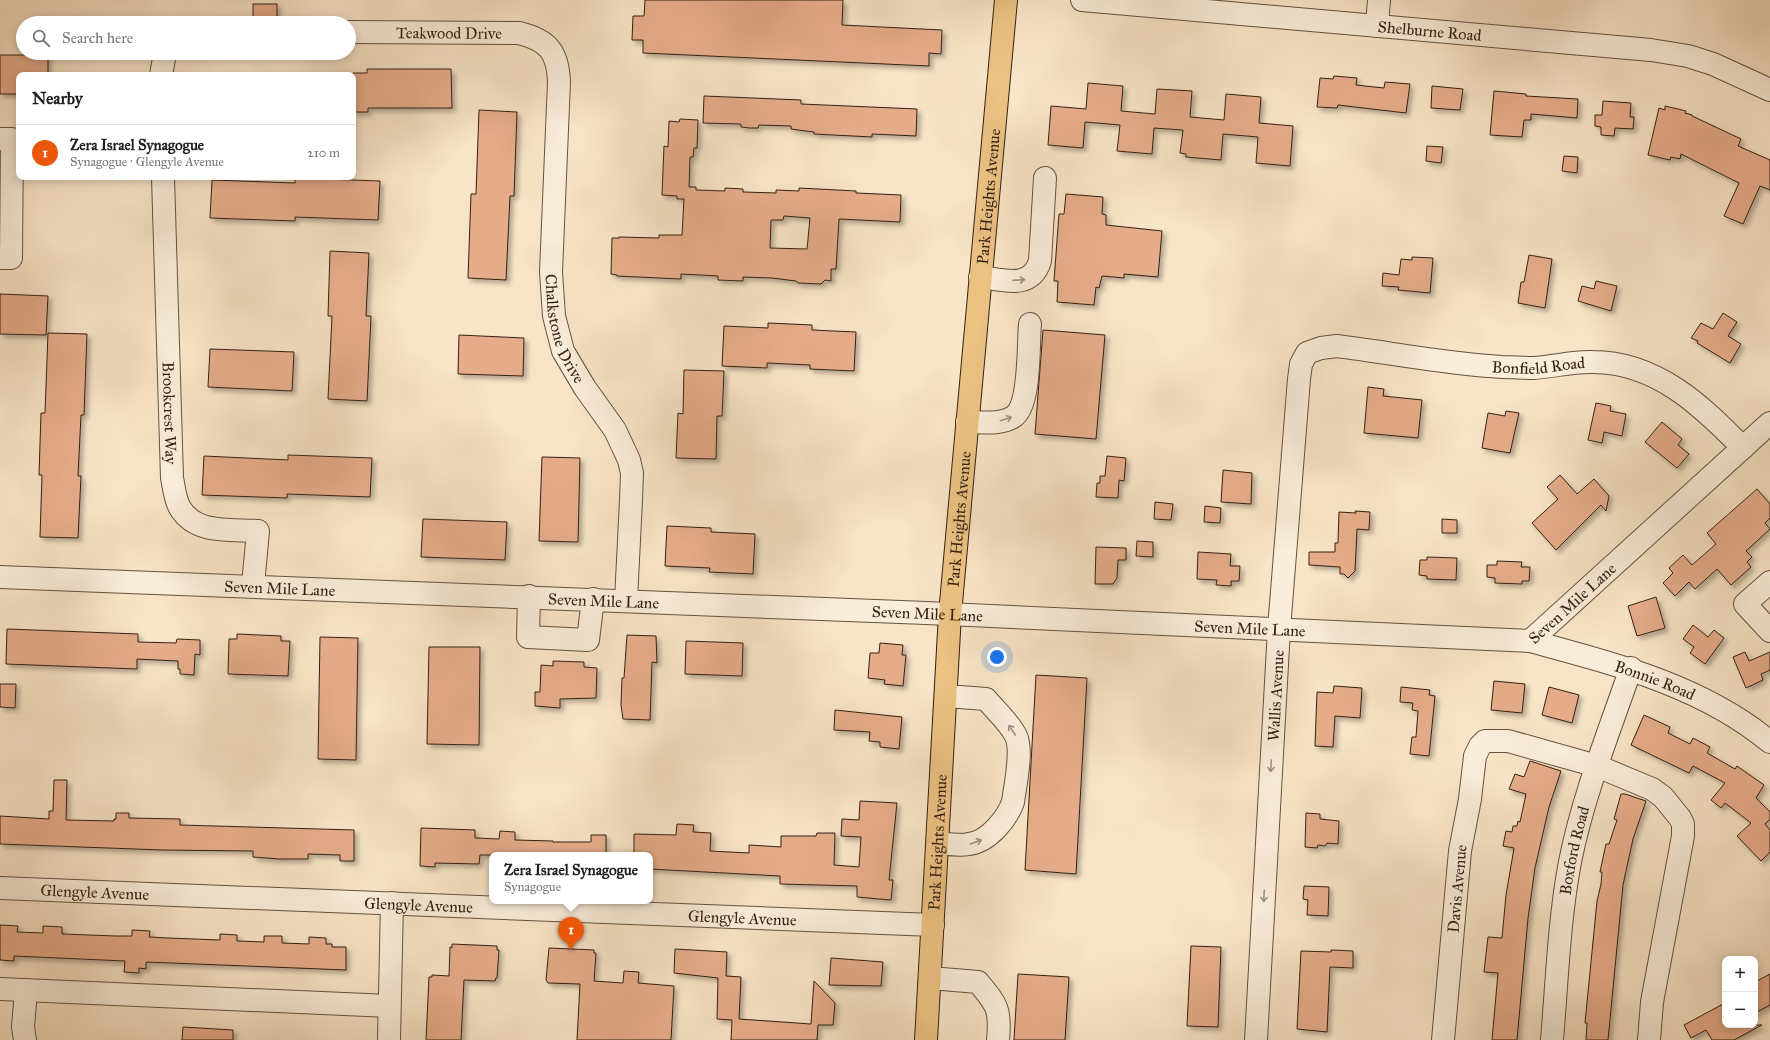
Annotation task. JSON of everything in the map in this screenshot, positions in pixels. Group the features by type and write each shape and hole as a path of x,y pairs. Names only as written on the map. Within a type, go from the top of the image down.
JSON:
{"main road":[{"name":"Park Heights Avenue","path":"926,1040 950,614 1006,0"}],"street":[{"name":"Shelburne Road","path":"1082,0 1651,50 1688,56 1713,64 1770,90"},
{"path":"1377,26 1379,0"},
{"name":"Teakwood Drive","path":"356,32 519,33 533,36 546,44"},
{"name":"Chalkstone Drive","path":"546,44 556,56 559,75 551,272 554,316 563,351 584,388 615,430 629,460 632,473 626,600"},
{"path":"162,72 164,60"},
{"path":"0,139 12,139 11,258 0,258"},
{"path":"980,277 1023,281 1036,271 1040,261 1045,178"},
{"name":"Brookcrest Way","path":"163,180 172,478 180,508 188,518 198,525 211,528 258,531 253,585"},
{"path":"967,422 1003,421 1014,417 1020,410 1024,401 1030,324"},
{"name":"Bonfield Road","path":"1307,353 1321,348 1337,346 1500,367 1533,368 1592,362 1621,364 1645,371 1689,397 1712,416 1743,448"},
{"name":"Wallis Avenue","path":"1256,1040 1279,629 1299,380 1301,364 1307,353"},
{"name":"Seven Mile Lane","path":"0,576 626,600 1530,641 1770,424"},
{"path":"1770,582 1745,604 1770,631"},
{"path":"530,596 528,637 588,640 593,599"},
{"name":"Bonnie Road","path":"1530,641 1631,668 1696,695 1768,737"},
{"name":"Boxford Road","path":"1552,1040 1564,902 1570,862 1578,828 1597,766 1631,668"},
{"path":"938,843 968,845 980,842 1004,818 1010,810 1013,802 1018,749 1017,738 1012,729 986,699 946,696"},
{"name":"Davis Avenue","path":"1443,1040 1460,851 1470,799 1475,756 1485,741 1508,741 1597,766"},
{"path":"1597,766 1663,797 1683,824 1683,836 1652,1002 1649,1040"},
{"name":"Glengyle Avenue","path":"0,888 933,925"},
{"path":"389,1040 392,903"},
{"path":"930,978 978,982 997,1008 1000,1022 998,1040"},
{"path":"0,989 389,1006"},
{"path":"25,1040 23,1027 26,990"}],"building":[{"path":"645,0 843,0 842,25 942,30 941,54 929,53 929,66 643,53 643,40 632,40 633,16 644,16"},
{"path":"253,4 277,4 277,16 253,16"},
{"path":"0,55 16,55 16,60 48,60 48,72 16,72 16,94 0,94"},
{"path":"367,69 451,69 452,108 368,108 368,112 356,112 356,73 367,73"},
{"path":"1334,76 1357,78 1356,85 1384,88 1385,82 1410,84 1406,113 1338,105 1337,108 1317,107 1320,78 1333,79"},
{"path":"1088,83 1123,86 1121,111 1155,114 1157,89 1192,91 1190,117 1224,120 1226,94 1261,97 1259,123 1293,126 1290,166 1256,163 1258,137 1223,134 1221,160 1186,157 1186,154 1180,153 1183,130 1154,128 1152,154 1117,151 1120,125 1085,122 1083,148 1048,145 1051,106 1086,109"},
{"path":"1432,86 1463,89 1460,110 1431,108"},
{"path":"1494,91 1526,94 1526,96 1578,99 1577,118 1531,114 1531,120 1524,120 1522,137 1490,135"},
{"path":"704,96 801,100 801,104 917,109 916,136 872,134 872,137 814,134 814,132 791,129 791,126 759,125 758,128 750,128 741,127 741,124 703,123"},
{"path":"1603,101 1631,103 1630,117 1634,117 1633,129 1615,128 1614,136 1601,135 1601,127 1595,126 1595,115 1602,115"},
{"path":"1665,106 1686,111 1685,113 1741,139 1738,146 1770,160 1770,190 1760,186 1743,224 1724,216 1739,183 1681,154 1680,159 1671,157 1670,160 1648,155 1659,108 1665,110"},
{"path":"479,110 517,112 514,196 510,196 506,280 468,278 471,194 476,194"},
{"path":"680,119 698,120 697,148 694,148 693,157 690,157 689,187 696,187 696,190 725,191 725,188 743,189 743,192 776,193 776,190 799,191 799,188 901,195 900,222 839,219 836,269 831,269 831,281 825,280 821,284 798,283 796,281 772,278 743,277 743,281 718,280 718,276 681,274 681,279 617,276 611,274 612,238 659,238 659,235 682,235 684,199 677,199 677,196 662,195 664,146 668,147 669,121 679,122","holes":["784,216 810,218 807,249 770,248 771,220 783,220"]},
{"path":"1427,146 1443,147 1441,163 1426,161"},
{"path":"1564,156 1578,157 1577,173 1562,171"},
{"path":"212,180 295,183 295,180 380,181 378,220 295,217 295,221 210,218"},
{"path":"1066,194 1103,197 1102,214 1106,215 1106,225 1162,231 1158,277 1124,274 1124,278 1102,276 1099,288 1096,287 1094,305 1057,302 1058,281 1054,281 1059,214 1064,214"},
{"path":"330,251 369,253 366,316 371,316 367,401 328,399 332,316 328,316"},
{"path":"1529,255 1552,259 1545,308 1518,303 1521,282 1524,282"},
{"path":"1412,257 1433,258 1430,293 1398,290 1399,287 1382,286 1383,273 1399,275 1401,259 1412,260"},
{"path":"1596,281 1617,286 1611,311 1578,301 1582,286 1594,289"},
{"path":"0,294 48,296 46,335 0,334"},
{"path":"1723,313 1737,322 1728,336 1741,344 1730,363 1697,343 1698,341 1691,338 1701,323 1713,329"},
{"path":"768,323 812,325 812,330 856,332 854,371 810,369 810,365 767,363 767,368 722,366 724,326 768,328"},
{"path":"1043,330 1105,335 1096,439 1035,434"},
{"path":"48,333 87,334 84,415 81,415 78,476 81,476 78,538 40,537 42,475 39,475 41,413 45,413"},
{"path":"459,335 524,338 523,376 458,374"},
{"path":"210,349 294,352 292,391 208,387"},
{"path":"684,370 724,371 722,416 717,416 716,459 676,458 678,413 683,414"},
{"path":"1368,387 1384,389 1383,396 1422,400 1418,438 1364,433"},
{"path":"1596,403 1611,406 1610,411 1626,414 1622,436 1604,432 1602,443 1588,440"},
{"path":"1506,411 1519,413 1510,453 1482,448 1488,413 1505,416"},
{"path":"1662,422 1682,439 1678,445 1689,454 1677,468 1645,442"},
{"path":"288,455 372,458 370,497 287,494 287,498 202,495 204,456 288,460"},
{"path":"1107,456 1126,458 1124,481 1119,480 1118,498 1096,497 1097,483 1100,483 1100,476 1105,476"},
{"path":"542,457 580,458 578,542 539,541"},
{"path":"1223,470 1252,473 1251,504 1221,502"},
{"path":"1560,475 1577,494 1594,479 1609,496 1606,511 1601,505 1556,550 1532,523 1558,499 1547,487"},
{"path":"1757,489 1770,504 1770,518 1765,523 1770,529 1746,551 1752,557 1747,562 1751,567 1731,585 1717,569 1695,589 1689,582 1675,596 1663,583 1673,573 1669,568 1683,555 1692,565 1716,544 1707,533"},
{"path":"1155,502 1173,504 1171,520 1154,519"},
{"path":"1205,506 1221,508 1220,523 1204,522"},
{"path":"1355,511 1370,512 1369,530 1357,529 1355,571 1348,578 1344,574 1340,574 1340,567 1309,565 1309,552 1335,552 1335,543 1338,543 1339,512 1356,513"},
{"path":"423,519 507,522 505,560 421,557"},
{"path":"1442,519 1457,520 1457,533 1442,533"},
{"path":"667,526 711,528 711,532 755,534 753,574 709,572 710,568 665,566"},
{"path":"1137,541 1153,542 1153,557 1136,556"},
{"path":"1096,547 1126,548 1126,560 1118,560 1117,578 1113,584 1095,584"},
{"path":"1198,552 1231,554 1230,566 1240,566 1239,581 1231,581 1231,586 1216,585 1217,580 1197,579"},
{"path":"1427,557 1457,558 1456,580 1427,579 1427,576 1419,575 1420,560 1427,560"},
{"path":"1497,561 1522,562 1521,567 1530,567 1529,581 1522,581 1522,584 1495,583 1495,578 1487,577 1487,565 1497,565"},
{"path":"1656,597 1665,628 1637,636 1628,606"},
{"path":"1693,625 1708,637 1714,630 1724,638 1705,664 1690,653 1694,647 1683,639"},
{"path":"7,629 138,634 138,642 176,643 177,639 200,640 200,655 195,654 194,675 180,674 180,669 178,669 178,661 137,659 137,669 6,664"},
{"path":"237,634 281,636 281,641 290,641 288,676 228,674 229,639 237,639"},
{"path":"627,635 656,636 657,663 652,662 650,720 623,719 621,705 622,678 624,678"},
{"path":"320,637 358,638 356,760 318,759"},
{"path":"686,641 743,643 742,676 685,674"},
{"path":"880,643 903,645 902,655 906,655 903,686 884,684 885,680 868,678 870,653 879,653"},
{"path":"429,647 480,647 479,745 427,744"},
{"path":"1745,652 1749,661 1770,652 1770,670 1761,674 1763,680 1746,688 1733,657"},
{"path":"553,661 584,662 584,667 597,668 596,698 560,699 560,708 535,706 535,692 540,692 541,665 553,666"},
{"path":"1036,675 1087,678 1076,874 1025,870"},
{"path":"1494,681 1525,684 1522,713 1491,710"},
{"path":"0,684 16,684 15,708 0,707"},
{"path":"1334,686 1362,688 1360,718 1335,716 1333,747 1315,746 1317,692 1333,693"},
{"path":"1401,687 1430,690 1429,695 1435,696 1429,756 1410,754 1412,737 1416,737 1418,711 1412,710 1413,703 1400,702"},
{"path":"1549,687 1579,695 1572,723 1542,715"},
{"path":"835,710 902,717 899,749 880,747 880,742 869,741 870,732 834,730"},
{"path":"1644,715 1670,727 1668,733 1690,744 1693,738 1710,747 1707,753 1735,769 1737,766 1764,785 1756,798 1770,812 1770,819 1765,824 1770,830 1770,852 1761,861 1737,836 1751,823 1725,803 1721,808 1711,800 1725,783 1693,766 1689,773 1631,745"},
{"path":"1530,761 1561,771 1549,807 1535,868 1528,918 1517,1040 1492,1040 1498,973 1484,972 1488,937 1502,938 1506,895 1514,848 1503,846 1506,831 1512,832 1513,826 1517,826 1518,821 1520,822 1526,794 1509,789 1515,774 1524,777"},
{"path":"54,780 67,780 66,820 114,821 114,819 116,819 116,813 129,813 129,818 180,819 180,825 354,830 354,861 340,861 340,855 308,854 308,859 280,859 253,857 253,851 162,850 0,844 0,816 49,819 49,811 53,811"},
{"path":"1621,794 1646,801 1633,839 1623,885 1608,1040 1586,1040 1587,1023 1585,1023 1597,901 1601,884 1602,872 1600,872 1606,844 1609,844 1617,820 1614,819"},
{"path":"860,801 897,803 889,880 893,880 891,900 857,897 857,886 780,884 780,876 653,869 653,852 634,852 634,834 676,835 677,824 694,825 693,832 711,833 710,851 749,853 749,845 781,847 781,836 816,836 817,833 835,833 834,865 859,867 861,837 841,836 842,819 859,820"},
{"path":"1306,813 1320,814 1320,819 1339,821 1338,844 1327,843 1325,846 1318,845 1317,848 1305,847"},
{"path":"421,828 475,830 475,838 499,839 500,831 515,832 515,840 553,842 591,842 591,835 606,835 606,852 489,852 489,855 480,855 479,864 435,863 435,867 420,866"},
{"path":"1304,886 1329,887 1328,916 1307,915 1308,900 1303,899"},
{"path":"0,925 18,926 17,932 43,933 43,926 62,927 62,934 132,936 132,930 150,931 149,937 220,940 220,934 237,935 237,941 264,942 264,936 282,936 282,943 309,944 309,937 326,938 326,944 332,944 332,947 346,947 346,970 146,962 146,969 139,968 139,973 124,972 125,961 14,956 14,961 0,960"},
{"path":"452,944 497,946 497,950 499,950 497,978 495,981 464,980 461,1040 426,1040 429,977 432,977 432,975 449,976 450,947 452,948"},
{"path":"1191,946 1221,947 1218,1027 1187,1026"},
{"path":"549,948 594,950 594,953 596,953 594,981 623,983 624,971 639,972 638,983 674,986 671,1040 577,1040 580,984 548,983 546,980"},
{"path":"675,949 727,952 726,976 741,977 739,1019 811,1024 814,981 835,1003 833,1025 818,1025 817,1040 731,1040 732,1020 717,1019 718,978 674,973"},
{"path":"1331,950 1353,951 1353,968 1330,967 1327,1032 1297,1029 1301,951 1331,952"},
{"path":"831,958 883,962 881,986 829,985"},
{"path":"1018,974 1069,977 1065,1040 1014,1040"},
{"path":"1770,974 1770,1005 1758,1011 1758,992 1758,980"},
{"path":"1722,1005 1722,1028 1756,1028 1734,1040 1712,1040 1706,1030 1691,1038 1684,1025"},
{"path":"183,1027 233,1030 233,1040 182,1040"}],"place":[{"name":"Zera Israel Synagogue","path":"571,950"}]}
